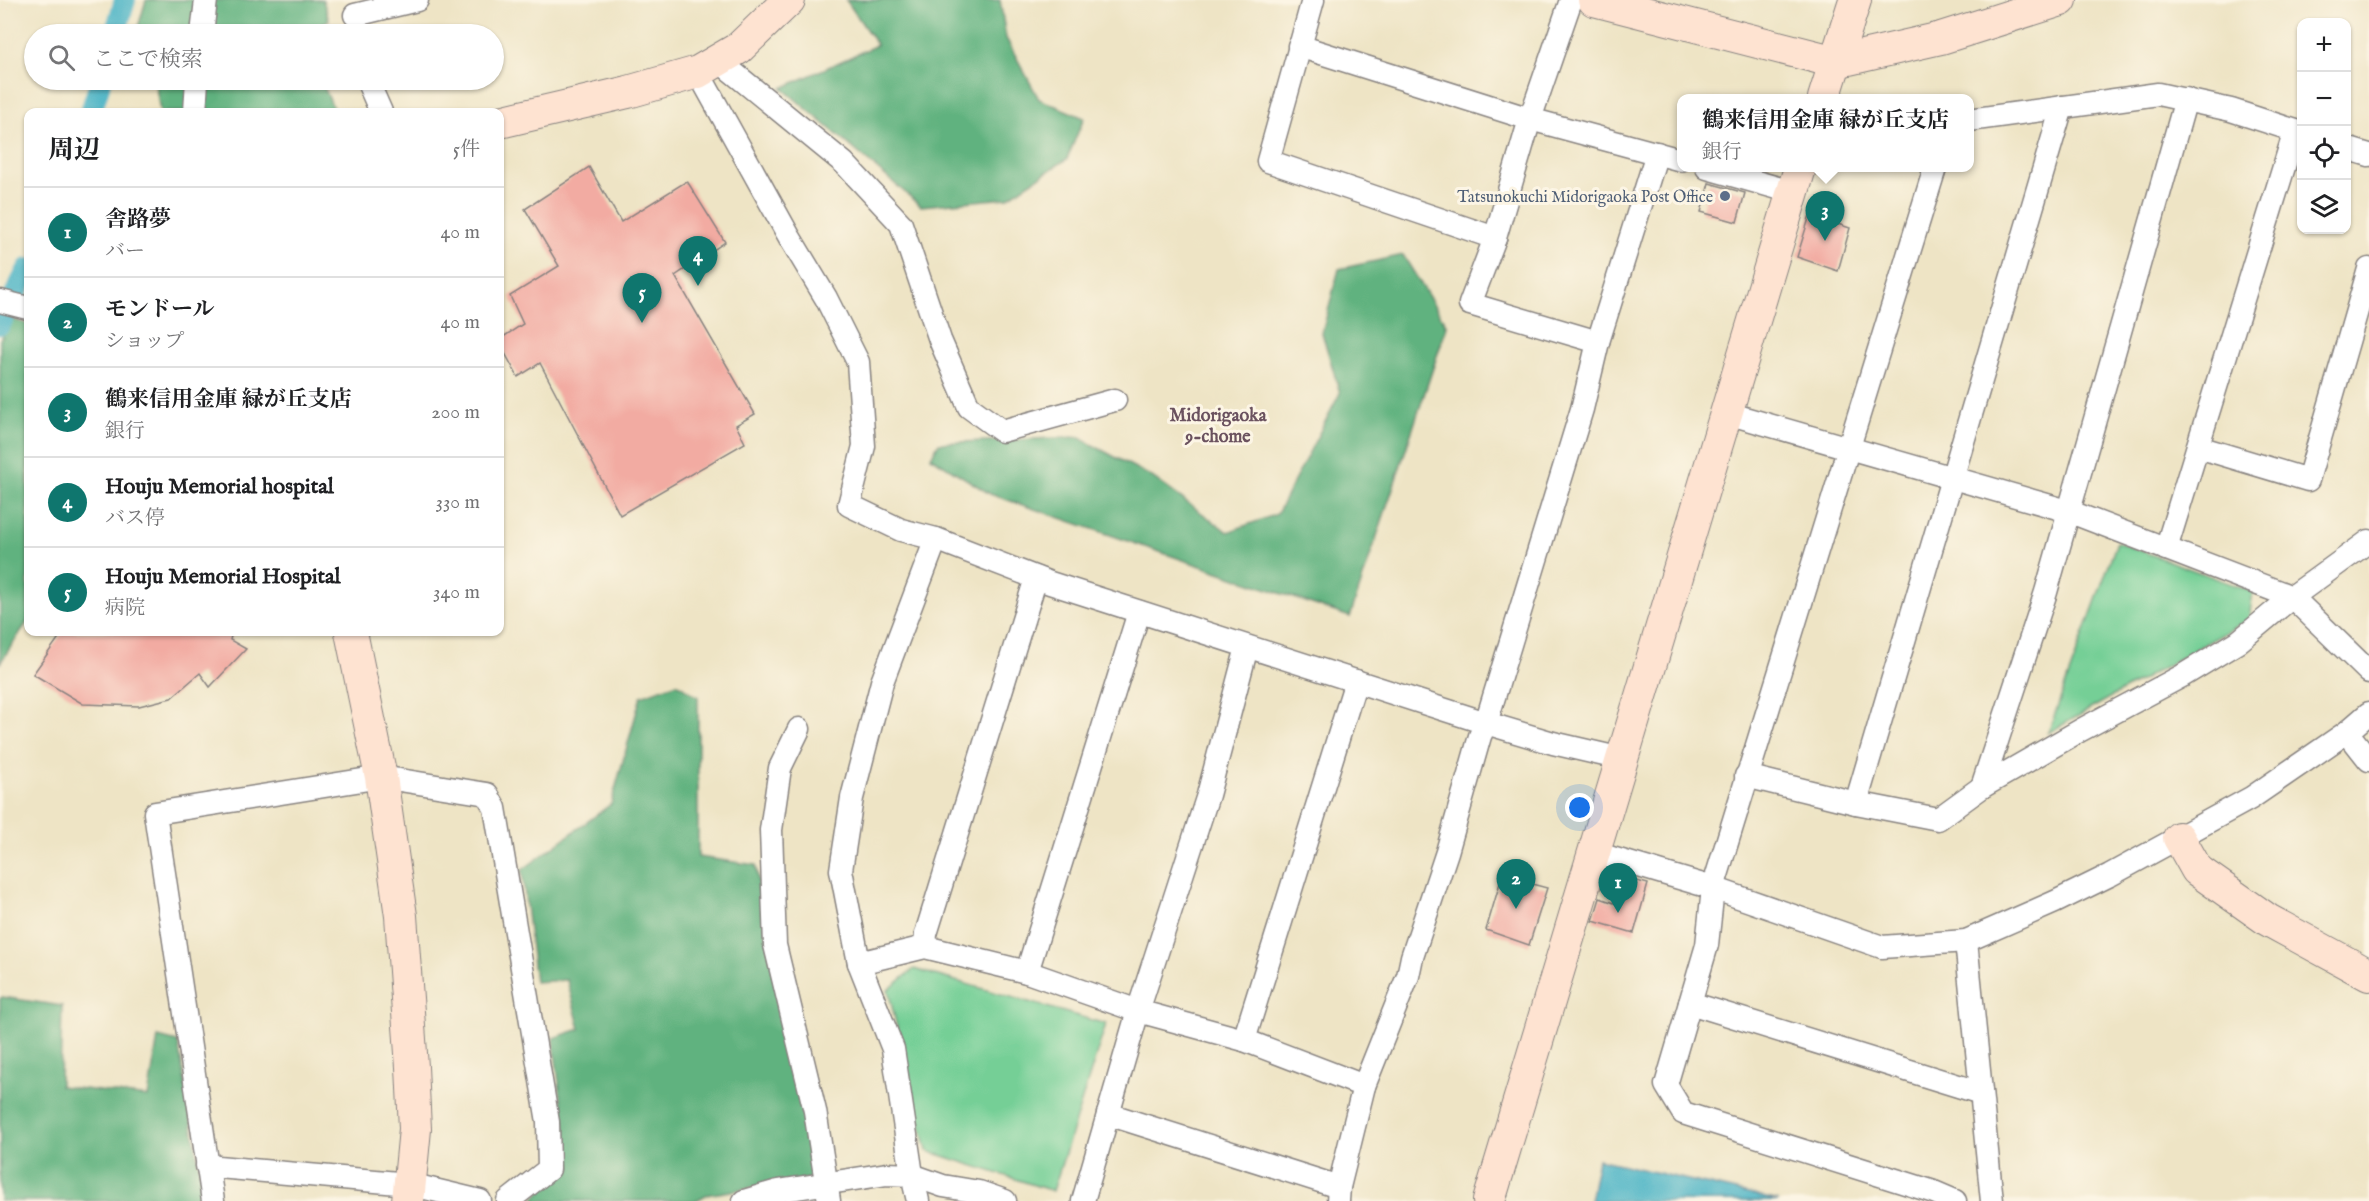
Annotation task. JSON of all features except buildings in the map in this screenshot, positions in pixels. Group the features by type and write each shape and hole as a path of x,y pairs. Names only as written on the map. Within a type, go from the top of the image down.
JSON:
{"street":[{"path":"203,24 206,0"},
{"path":"354,16 417,0"},
{"path":"504,121 628,92 709,66 739,48 789,0"},
{"path":"1313,0 1268,161 1495,238"},
{"path":"1571,0 1530,118 1495,238 1470,304 1598,342"},
{"path":"1594,0 1836,62 1941,38 2061,0"},
{"path":"1826,94 1855,0"},
{"path":"1299,46 1530,118 1677,159"},
{"path":"709,66 844,163 901,224 940,340 969,407 1002,431 1116,400"},
{"path":"709,66 790,238 826,298 858,362 864,447 849,505 902,530 936,539 1036,578 1139,612 1486,723 1552,743 1623,759"},
{"path":"195,108 196,90"},
{"path":"371,90 379,108"},
{"path":"1974,119 2158,94 2231,110 2297,132"},
{"path":"1982,787 2046,592 2067,511 2186,99"},
{"path":"1856,803 2062,107"},
{"path":"2166,549 2297,135"},
{"path":"2351,150 2369,155"},
{"path":"1108,1114 1338,1194 1364,1086 1408,976 1412,957 1447,852 1480,736 1486,723 1582,409 1598,342 1657,153"},
{"path":"1489,1201 1796,180 1737,172"},
{"path":"1934,172 1713,888 1707,945 1666,1085 1683,1113 1904,1192 1955,1201"},
{"path":"2198,447 2308,480 2369,268"},
{"path":"0,301 24,307"},
{"path":"1727,413 2067,511 2292,597 2369,672"},
{"path":"918,1201 893,1049 859,963 841,870 852,798 882,682 936,539"},
{"path":"1746,776 1856,803 1938,819 1982,787 2182,676 2238,642 2292,597 2369,541"},
{"path":"926,947 926,934 1036,578"},
{"path":"1027,972 1139,612"},
{"path":"352,636 381,777 401,916 415,1129 409,1193"},
{"path":"1083,1201 1138,1011 1208,795 1247,647"},
{"path":"1244,1040 1356,681"},
{"path":"1595,853 1713,888 1882,948 1966,941 2055,902 2251,798 2347,732 2369,713"},
{"path":"800,729 780,768 771,830 776,945 815,1111 828,1193"},
{"path":"2347,732 2369,760"},
{"path":"213,1201 155,813 381,777 487,794 495,808 548,1122 549,1168 508,1201"},
{"path":"2179,838 2197,870 2268,920 2369,975"},
{"path":"1966,941 1992,1201"},
{"path":"859,963 926,947 1027,972 1138,1011 1244,1040 1364,1086"},
{"path":"1690,1003 1981,1093"},
{"path":"207,1167 480,1201"},
{"path":"744,1201 778,1191 828,1193 887,1174 912,1175 943,1186 979,1192 1005,1201"}],"green space":[{"path":"146,0 323,0 329,20 322,24 139,24"},
{"path":"846,0 1000,0 1006,38 1039,99 1084,118 1067,159 1007,198 921,206 782,88 877,45"},
{"path":"157,90 325,90 333,108 159,108"},
{"path":"1403,255 1447,326 1350,617 990,494 931,457 939,443 1078,437 1152,477 1228,532 1277,514 1340,393 1322,333 1339,269"},
{"path":"11,319 24,323 24,627 0,663 0,340"},
{"path":"2117,542 2253,592 2249,619 2048,733"},
{"path":"677,683 698,697 698,857 756,865 767,939 820,1177 706,1195 695,1201 532,1201 569,1158 553,1038 580,1029 567,980 535,982 522,870 611,804 641,696"},
{"path":"914,969 1106,1024 1053,1191 927,1151 888,990"},
{"path":"2,997 62,1006 60,1086 148,1097 158,1037 178,1042 205,1201 153,1201 152,1196 111,1201 0,1201 0,999"}],"water":[{"path":"1598,1159 1779,1201 1590,1201"}],"waterway":[{"path":"118,24 125,0"},
{"path":"92,108 98,90"},
{"path":"0,324 24,277"}],"place":[{"name":"Tatsunokuchi Midorigaoka Post Office","path":"1725,196"},
{"name":"鶴来信用金庫 緑が丘支店","path":"1825,241"},
{"name":"Houju Memorial hospital","path":"698,286"},
{"name":"Houju Memorial Hospital","path":"642,323"},
{"name":"モンドール","path":"1516,909"},
{"name":"舎路夢","path":"1618,913"}],"district":[{"name":"Midorigaoka 9-chome","path":"1218,425"}]}
